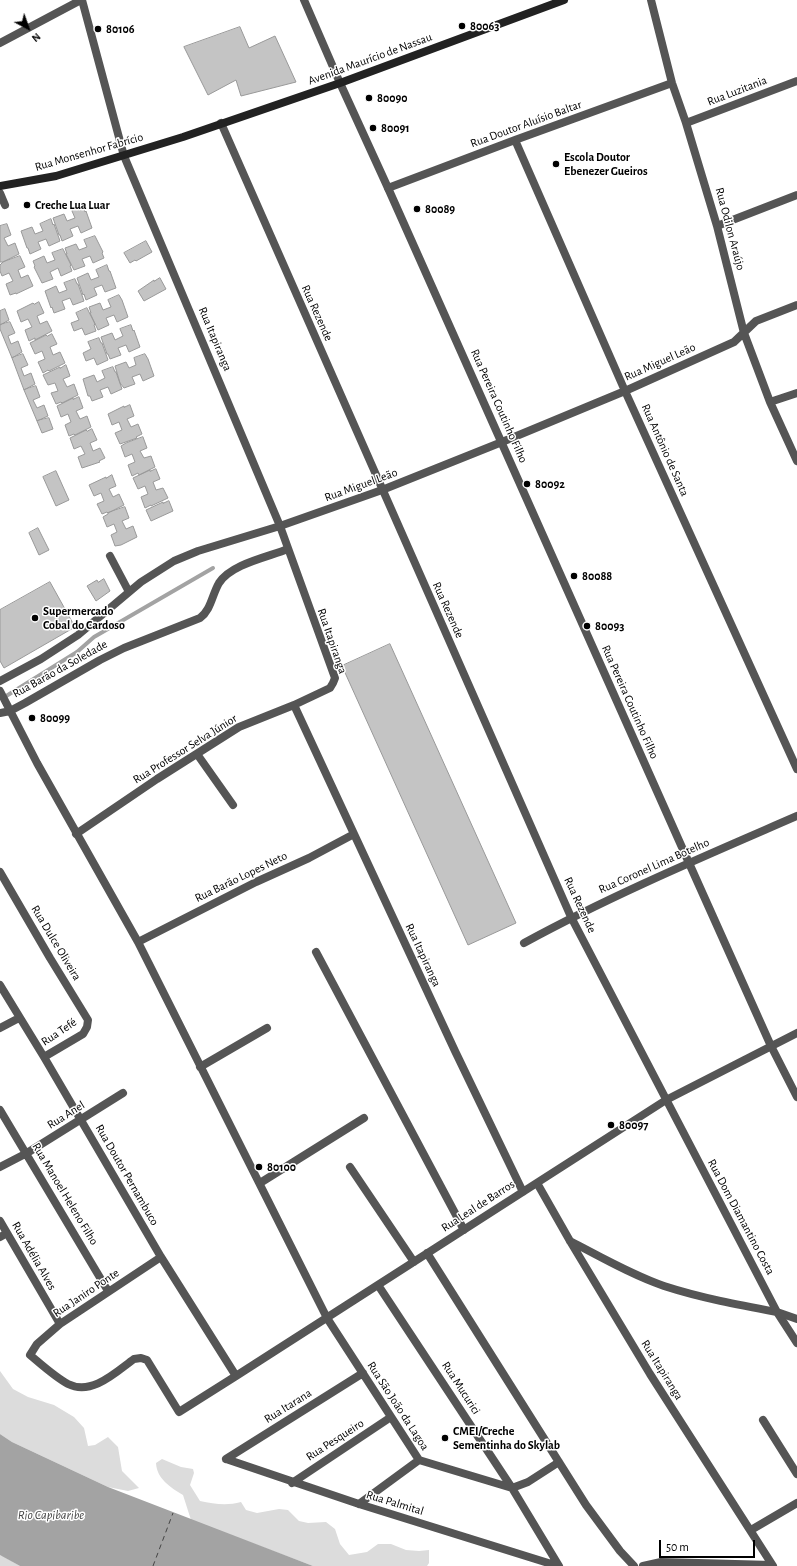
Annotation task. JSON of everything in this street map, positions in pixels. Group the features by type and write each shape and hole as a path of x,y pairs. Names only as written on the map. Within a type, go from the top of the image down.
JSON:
{"main road":[{"name":"Avenida Maurício de Nassau","path":"183,137 340,83 564,0"},
{"name":"Rua Monsenhor Fabrício","path":"0,186 56,176 183,137"}],"street":[{"path":"0,43 81,0"},
{"name":"Rua Itapiranga","path":"81,0 124,156 280,526 335,678 334,683"},
{"name":"Rua Pereira Coutinho Filho","path":"304,0 771,1046 797,1097"},
{"name":"Rua Odilon Araújo","path":"651,0 672,83 686,123 717,226 744,333 770,402 797,461"},
{"name":"Rua Luzitania","path":"686,123 797,81"},
{"name":"Rua Doutor Aluísio Baltar","path":"388,188 672,83"},
{"name":"Rua Rezende","path":"221,124 571,917 666,1100"},
{"name":"Rua Antônio de Santa","path":"515,140 625,391 797,769"},
{"path":"0,193 5,205"},
{"path":"717,226 797,195"},
{"name":"Rua Miguel Leão","path":"0,681 41,659 78,635 141,582 174,561 198,551 280,526 382,490 502,442 625,391 734,342 756,321 797,305"},
{"path":"770,402 797,393"},
{"name":"Rua Barão da Soledade","path":"0,713 124,648 200,618 207,611 220,582 229,573 237,568 288,549"},
{"path":"110,556 129,592"},
{"name":"Rua Professor Selva Júnior","path":"76,834 239,727 294,705 330,688 334,683"},
{"name":"Rua São João da Lagoa","path":"0,691 76,834 138,942 327,1318 419,1460 512,1488"},
{"name":"Rua Itapiranga","path":"294,705 455,1051 523,1192"},
{"path":"197,754 233,805"},
{"name":"Rua Coronel Lima Botelho","path":"524,943 571,917 797,816"},
{"name":"Rua Barão Lopes Neto","path":"138,942 354,834"},
{"name":"Rua Dulce Oliveira","path":"0,872 88,1020 87,1028"},
{"path":"316,952 464,1230"},
{"name":"Rua Doutor Pernambuco","path":"0,985 161,1257 236,1376"},
{"path":"0,1028 19,1018"},
{"name":"Rua Tefé","path":"44,1057 83,1034 87,1028"},
{"path":"200,1067 267,1028"},
{"name":"Rua Leal de Barros","path":"179,1412 666,1100 797,1033"},
{"name":"Rua Anel","path":"0,1167 27,1153 123,1093"},
{"name":"Rua Dom Diamantino Costa","path":"666,1100 778,1312 797,1343"},
{"name":"Rua Manoel Heleno Filho","path":"0,1110 108,1291"},
{"path":"260,1184 364,1118"},
{"path":"350,1167 414,1262"},
{"name":"Rua Itapiranga","path":"537,1183 650,1374 773,1565"},
{"name":"Rua Adélia Alves","path":"0,1221 4,1235 60,1324"},
{"path":"570,1241 663,1285 693,1295 778,1312 797,1319"},
{"path":"427,1253 586,1504 620,1551 634,1566"},
{"name":"Rua Janiro Ponte","path":"161,1257 60,1324 38,1344 30,1356 68,1384 87,1388 99,1383 134,1360 141,1358 146,1360 179,1412"},
{"name":"Rua Mucurici","path":"378,1285 512,1488 559,1566"},
{"name":"Rua Itarana","path":"226,1459 363,1373"},
{"name":"Rua Pesqueiro","path":"292,1483 391,1417"},
{"path":"762,1420 797,1474"},
{"name":"Rua Palmital","path":"226,1459 292,1483 559,1566"},
{"path":"359,1504 419,1460"},
{"path":"512,1488 528,1482 559,1462"},
{"path":"751,1530 797,1504"},
{"path":"643,1566 661,1562 773,1565"}],"shaded area":[{"path":"0,1371 13,1389 28,1397 54,1405 74,1417 84,1428 88,1446 95,1445 108,1437 118,1447 122,1471 139,1488 128,1491 108,1487 12,1442 0,1434"},
{"path":"162,1459 181,1467 193,1469 194,1473 190,1485 200,1501 220,1504 241,1502 246,1510 257,1513 279,1509 288,1510 299,1521 308,1523 326,1522 335,1529 340,1544 349,1555 367,1552 378,1544 391,1544 406,1550 429,1550 429,1563 427,1566 313,1566 191,1520 183,1495 169,1486 159,1474 156,1463"},
{"path":"0,1555 3,1556 20,1566 0,1566"}],"water":[{"name":"Rio Capibaribe","path":"0,1434 12,1442 108,1487 313,1566 20,1566 0,1555"}],"building":[{"path":"240,27 249,48 275,36 296,82 241,96 236,80 208,95 184,47"},
{"path":"83,206 92,228 81,233 78,226 70,229 73,236 62,241 53,218 64,214 67,221 75,218 72,211"},
{"path":"51,219 60,241 49,246 46,239 38,242 41,249 30,254 21,231 32,227 35,234 43,231 40,224"},
{"path":"7,224 11,235 4,238 8,246 15,243 19,254 0,262 0,226"},
{"path":"95,236 103,252 104,258 93,263 90,256 82,259 85,266 74,270 66,254 65,248 76,244 79,250 87,247 84,240"},
{"path":"146,241 152,252 130,263 124,253"},
{"path":"63,249 71,265 72,271 61,276 58,268 50,272 53,279 42,283 34,267 33,261 44,256 47,263 55,260 52,253"},
{"path":"20,256 25,267 18,270 21,278 28,275 33,286 16,294 10,295 6,284 13,281 9,273 2,276 0,265 3,262"},
{"path":"107,265 116,288 105,292 102,285 94,288 97,295 86,300 77,278 88,273 91,280 99,277 96,270"},
{"path":"160,278 166,289 144,301 138,291 154,280"},
{"path":"75,279 84,301 73,305 70,298 62,301 65,309 54,313 45,291 56,286 59,293 67,290 64,283"},
{"path":"119,295 128,317 117,322 114,315 106,318 109,325 98,330 90,313 89,307 100,303 103,310 111,307 108,300"},
{"path":"39,302 44,313 37,316 40,324 47,321 52,331 35,340 35,338 29,341 25,330 32,327 28,319 21,322 17,311 33,303"},
{"path":"87,308 95,324 96,331 85,335 82,328 74,331 71,323 79,320 76,313"},
{"path":"5,309 9,320 0,325 0,311"},
{"path":"10,322 15,333 8,336 11,344 18,341 22,352 12,358 0,329 0,325"},
{"path":"131,325 140,347 129,352 126,345 118,348 121,355 110,359 101,337 112,333 115,340 123,336 120,329"},
{"path":"52,334 57,344 50,347 53,355 60,352 65,363 43,373 38,362 45,359 42,351 35,354 30,343 46,335"},
{"path":"99,338 108,360 97,365 94,358 86,361 83,353 91,349 88,342"},
{"path":"23,354 28,365 21,368 24,376 31,373 35,384 24,390 12,358"},
{"path":"145,354 154,376 143,381 140,374 132,377 135,384 124,388 120,383 115,366 126,362 129,368 136,365 134,358"},
{"path":"66,365 70,376 63,379 67,387 74,384 78,395 62,403 56,404 51,393 58,391 55,383 48,385 43,375"},
{"path":"113,367 122,389 111,394 108,387 100,390 103,397 92,401 90,396 88,396 83,379 94,375 97,382 105,378 102,371"},
{"path":"36,386 40,397 33,400 37,408 44,405 48,416 37,421 24,390"},
{"path":"79,397 83,408 76,411 80,419 87,416 91,427 75,435 69,436 65,425 71,422 68,414 61,417 57,406 73,398"},
{"path":"130,405 134,416 127,419 131,427 138,424 142,434 136,437 137,438 120,444 115,433 122,430 119,422 112,425 108,414 124,406"},
{"path":"49,418 53,429 42,433 37,421"},
{"path":"92,429 97,440 90,443 93,451 100,448 105,458 99,461 100,462 82,468 78,457 85,454 81,446 74,449 70,438 86,430"},
{"path":"143,437 147,448 140,451 144,458 151,456 155,467 139,475 138,473 132,476 128,465 135,462 132,454 125,457 121,446"},
{"path":"156,469 160,479 153,482 156,490 163,488 168,498 145,508 141,497 148,494 145,486 138,489 133,478 150,470"},
{"path":"56,471 69,500 56,506 43,477"},
{"path":"112,475 116,486 109,489 113,497 119,494 124,505 108,513 102,514 97,504 104,501 101,493 94,496 89,485"},
{"path":"169,501 173,511 151,521 146,510 163,502"},
{"path":"125,507 129,518 122,521 126,529 133,526 137,537 121,545 115,546 111,535 117,532 114,524 107,527 103,517 108,513"},
{"path":"38,528 49,550 39,555 29,533"},
{"path":"104,579 110,591 96,601 87,586 97,580 98,582"},
{"name":"Supermercado Cobal do Cardoso","path":"50,582 75,627 4,668 0,661 0,610"},
{"path":"390,644 516,923 468,945 342,666"}],"waterway":[{"path":"3,698 77,652 94,637 213,568"}],"ferry route":[{"path":"153,1566 173,1513"}],"place":[{"name":"80063","path":"462,26"},
{"name":"80106","path":"98,29"},
{"name":"80090","path":"369,98"},
{"name":"80091","path":"373,128"},
{"name":"Escola Doutor Ebenezer Gueiros","path":"556,164"},
{"name":"Creche Lua Luar","path":"27,205"},
{"name":"80089","path":"417,209"},
{"name":"80092","path":"527,484"},
{"name":"80088","path":"574,576"},
{"name":"Supermercado Cobal do Cardoso","path":"35,618"},
{"name":"80093","path":"587,626"},
{"name":"80099","path":"32,718"},
{"name":"80097","path":"611,1125"},
{"name":"80100","path":"259,1167"},
{"name":"CMEI/Creche Sementinha do Skylab","path":"445,1438"}]}
